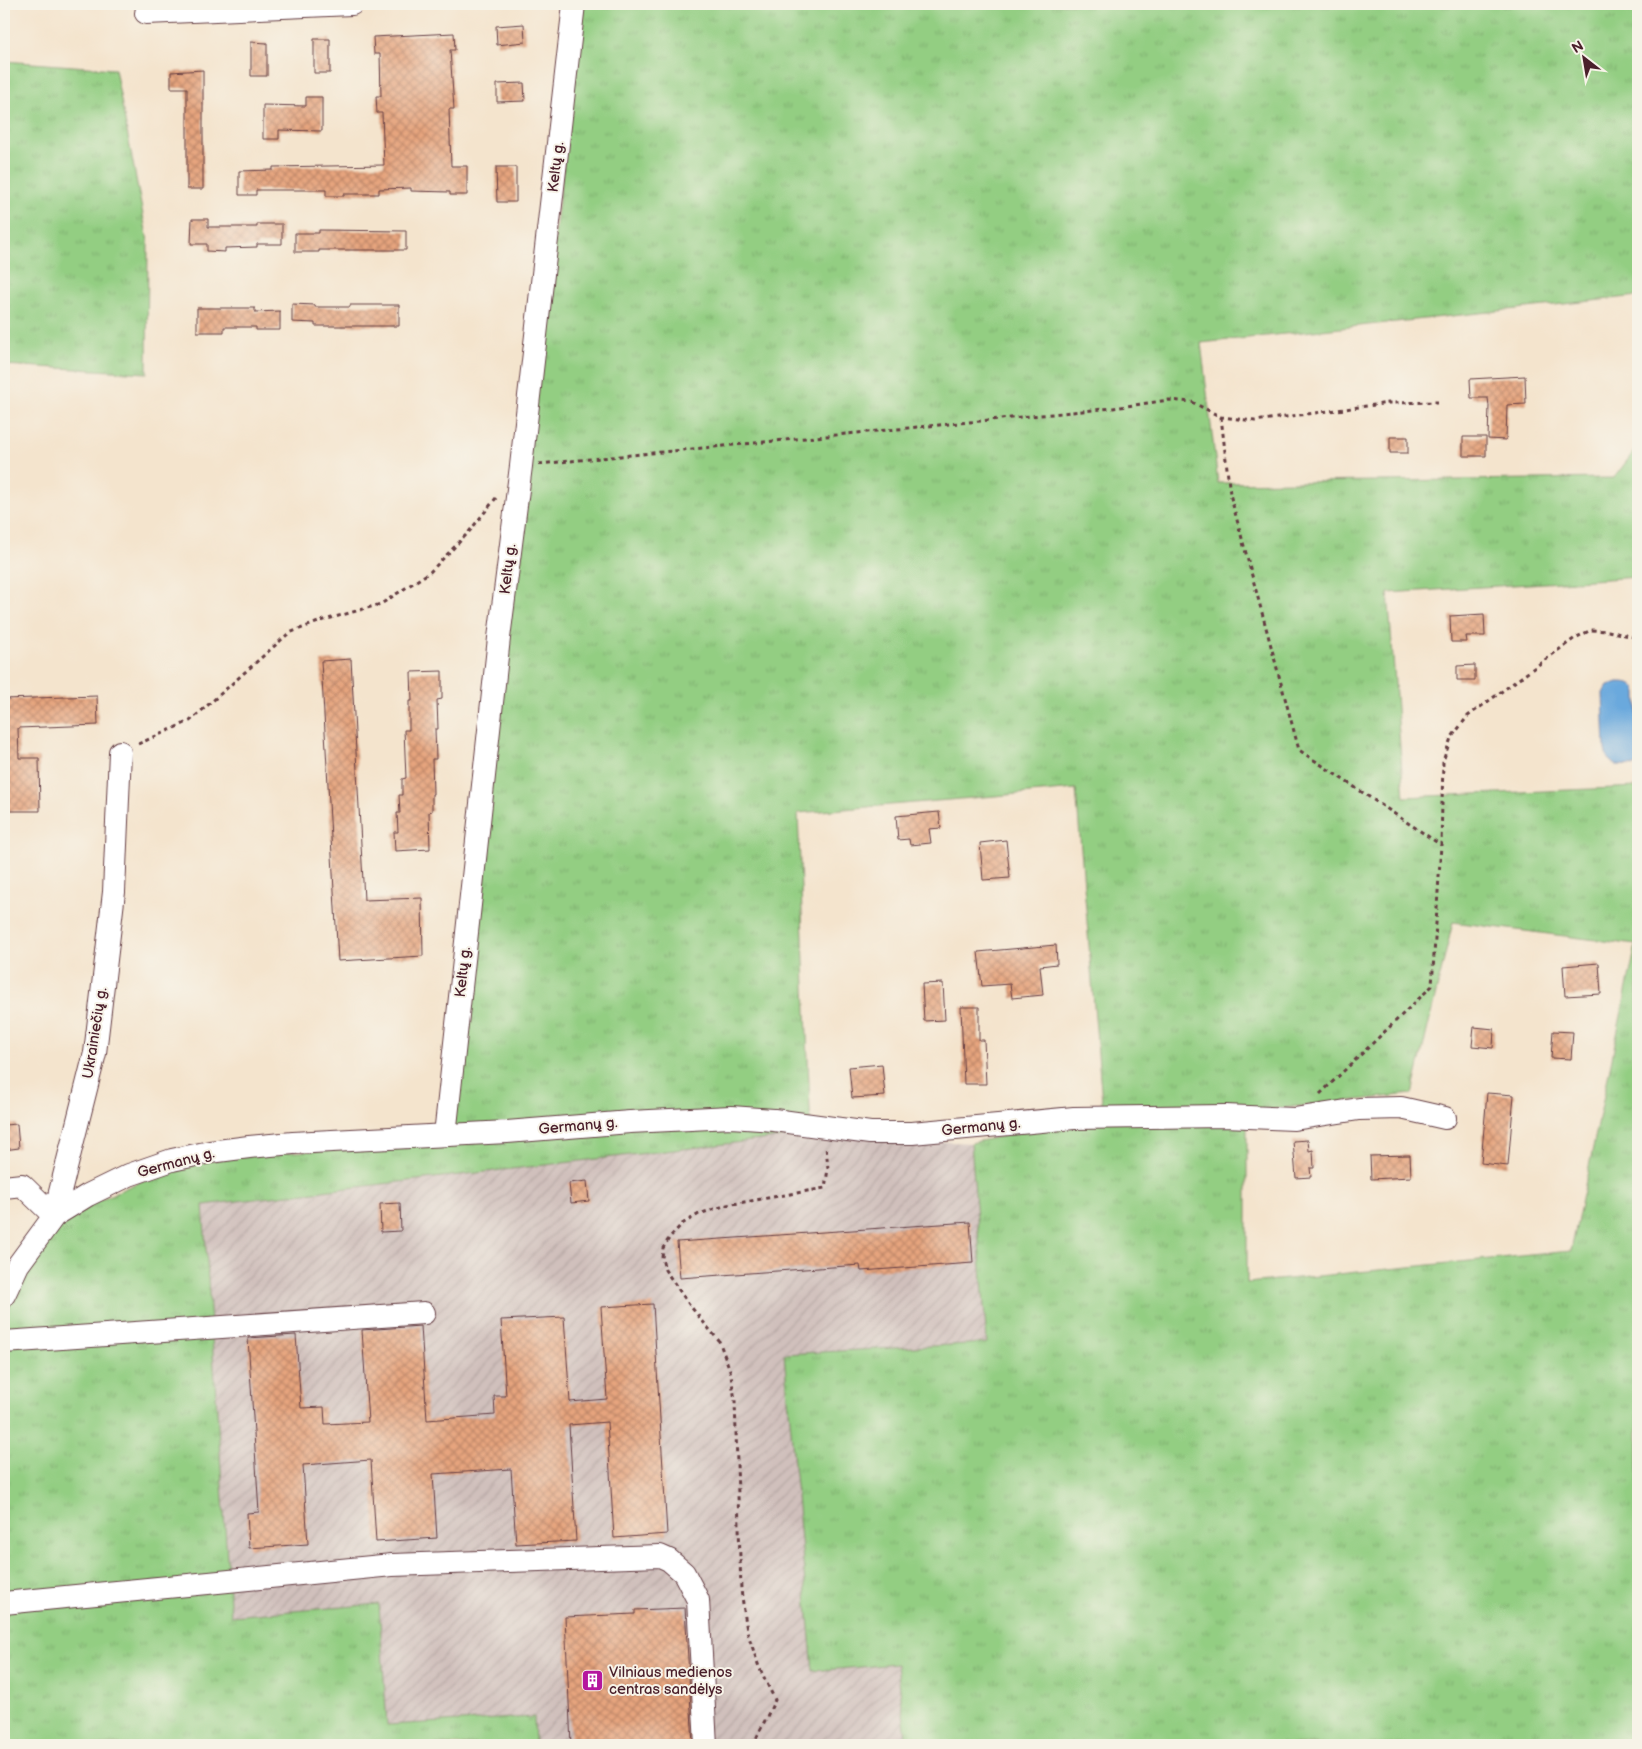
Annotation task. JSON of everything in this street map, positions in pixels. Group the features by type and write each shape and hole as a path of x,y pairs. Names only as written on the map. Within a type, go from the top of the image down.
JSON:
{"street":[{"path":"146,12 352,4"},
{"name":"Keltų g.","path":"445,1135 499,638 521,466 574,4"},
{"name":"Ukrainiečių g.","path":"4,1296 18,1265 54,1216 96,1053 114,892 120,752"},
{"name":"Germanų g.","path":"54,1216 88,1195 129,1175 172,1160 210,1152 293,1143 731,1117 774,1120 870,1133 912,1133 1046,1120 1225,1116 1294,1119 1359,1109 1401,1108 1445,1118"},
{"path":"4,1187 22,1185 54,1216"},
{"path":"4,1342 424,1313"},
{"path":"4,1603 392,1565 660,1556 669,1560 684,1573 698,1600 706,1745"}],"path":[{"path":"521,466 1114,408 1169,400 1192,402 1221,416 1255,420 1389,403 1438,402"},
{"path":"1221,416 1230,494 1299,750 1441,845"},
{"path":"120,752 190,721 289,634 321,621 381,604 430,572 468,533 498,496"},
{"path":"1294,1119 1432,986 1441,845 1443,761 1451,738 1468,716 1575,638 1591,630 1608,631 1638,638"},
{"path":"753,1745 775,1700 759,1667 750,1640 741,1590 735,1400 730,1370 719,1341 691,1307 665,1270 662,1258 663,1248 682,1224 699,1214 727,1205 825,1188 828,1169 825,1128"}],"shaded area":[{"path":"811,1134 971,1143 987,1343 784,1354 814,1671 897,1664 907,1745 535,1745 533,1717 387,1725 379,1604 231,1617 203,1205"}],"green space":[{"path":"583,4 1638,4 1638,296 1201,343 1218,483 1614,478 1638,446 1638,577 1388,593 1404,797 1638,787 1638,1745 907,1745 897,1664 813,1671 784,1354 987,1343 971,1143 1103,1114 1076,789 798,813 811,1134 203,1205 231,1616 379,1604 387,1725 534,1717 535,1745 4,1745 4,1341 7,1314 19,1277 59,1225 81,1208 157,1174 237,1155 444,1144","holes":["1453,922 1636,945 1571,1251 1247,1283 1247,1112 1412,1094"]},
{"path":"4,61 115,69 148,241 147,373 4,365"}],"water":[{"path":"1618,682 1630,683 1637,692 1638,766 1615,765 1608,759 1605,750 1603,693 1608,685"}],"building":[{"path":"524,24 525,42 497,45 496,26"},
{"path":"454,33 455,50 450,50 454,109 449,109 451,166 467,166 467,195 450,195 450,192 411,191 411,188 379,189 379,194 344,194 344,196 326,196 326,190 256,190 256,195 239,195 239,171 273,170 273,167 384,165 382,113 377,113 376,96 381,96 380,54 374,54 373,37"},
{"path":"314,39 330,39 330,73 314,73"},
{"path":"251,42 267,43 267,76 251,76"},
{"path":"203,70 203,189 187,189 187,88 171,88 171,72"},
{"path":"524,83 525,101 497,102 497,84"},
{"path":"306,97 322,97 322,131 279,130 279,139 263,139 263,105 306,106"},
{"path":"496,167 516,167 516,202 497,202"},
{"path":"192,219 208,219 208,227 257,227 257,224 282,224 282,244 257,244 257,247 225,248 225,252 207,251 207,244 191,244"},
{"path":"319,230 406,231 406,250 319,250 319,252 295,252 295,233 319,233"},
{"path":"292,304 315,305 315,307 399,305 399,326 315,326 315,323 292,322"},
{"path":"197,308 255,308 255,312 280,311 280,330 256,330 256,327 224,327 224,332 197,332"},
{"path":"1525,376 1526,404 1507,405 1506,440 1488,439 1488,398 1471,398 1470,379"},
{"path":"1390,437 1408,437 1408,453 1390,453"},
{"path":"1463,437 1486,437 1486,456 1463,456"},
{"path":"1484,614 1485,636 1466,636 1467,642 1451,642 1450,616"},
{"path":"351,659 364,900 422,898 423,956 338,961 321,661"},
{"path":"1475,665 1475,680 1457,680 1457,666"},
{"path":"442,671 442,699 437,700 438,729 435,729 436,759 432,759 433,794 432,811 429,812 430,849 395,851 394,832 398,832 397,813 400,813 399,795 402,795 402,779 406,778 404,730 409,730 409,701 412,701 411,672"},
{"path":"97,696 98,725 18,728 19,758 39,758 40,811 4,811 4,699"},
{"path":"939,812 941,828 929,829 931,843 910,845 909,839 898,840 896,816"},
{"path":"1006,840 1010,878 983,880 980,843"},
{"path":"1056,945 1057,964 1040,966 1043,995 1012,998 1010,984 982,986 978,952"},
{"path":"1599,963 1601,994 1565,996 1563,966"},
{"path":"943,983 945,1020 924,1021 922,984"},
{"path":"961,1007 979,1007 979,1040 984,1040 986,1084 964,1084"},
{"path":"1474,1027 1494,1029 1493,1048 1472,1046"},
{"path":"1553,1031 1573,1032 1571,1059 1551,1058"},
{"path":"882,1064 885,1096 852,1098 849,1067"},
{"path":"1487,1093 1514,1095 1508,1166 1481,1163"},
{"path":"17,1124 19,1148 4,1150 4,1125"},
{"path":"1308,1140 1309,1151 1313,1150 1314,1168 1310,1168 1311,1177 1296,1178 1293,1141"},
{"path":"1410,1155 1411,1177 1371,1179 1370,1156"},
{"path":"587,1181 589,1201 571,1203 569,1183"},
{"path":"400,1203 401,1231 381,1232 380,1204"},
{"path":"970,1222 973,1263 861,1271 860,1265 680,1278 677,1242"},
{"path":"653,1304 667,1534 614,1538 607,1422 569,1425 576,1541 516,1544 511,1469 433,1474 437,1538 376,1542 371,1460 303,1465 308,1544 249,1548 247,1513 259,1512 248,1338 296,1335 301,1408 324,1407 325,1424 368,1422 362,1330 421,1326 427,1420 495,1415 494,1396 506,1396 501,1320 564,1317 570,1402 607,1399 601,1307"},
{"path":"685,1608 693,1745 571,1745 565,1617 635,1614 635,1610"}],"place":[{"name":"Vilniaus medienos centras sandėlys","path":"593,1681"}]}
